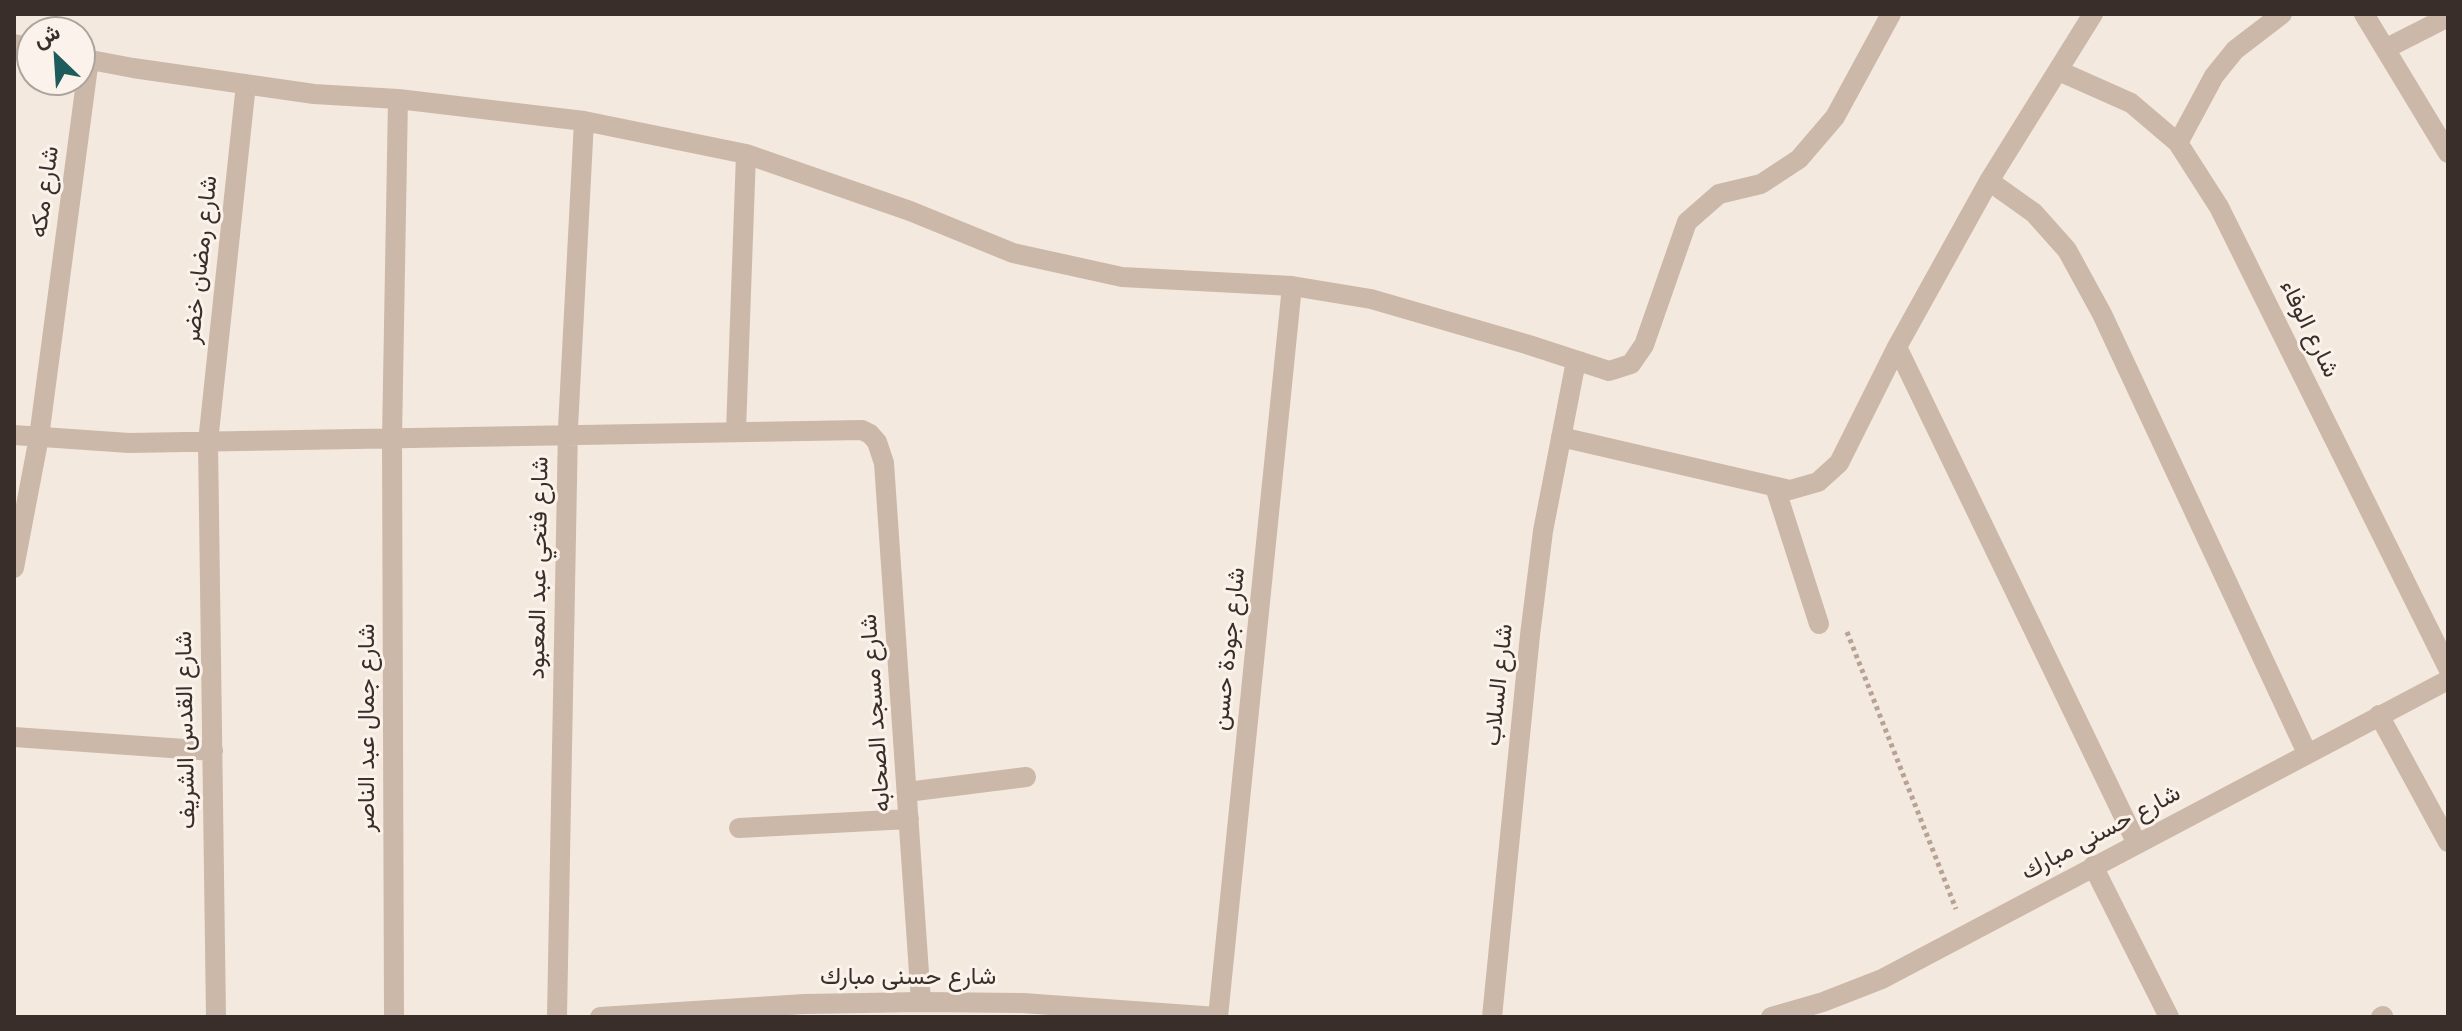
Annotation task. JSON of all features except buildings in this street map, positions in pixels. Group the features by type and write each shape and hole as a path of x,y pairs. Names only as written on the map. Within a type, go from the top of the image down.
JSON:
{"street":[{"path":"96,60 314,94 398,99 584,121 746,154 910,211 1013,253 1122,277 1292,286 1371,299 1609,371 1631,364 1644,345 1687,222 1719,194 1761,184 1799,159 1835,117 1891,14"},
{"path":"1561,437 1790,490 1818,482 1839,463 1897,347 1989,181 2093,14"},
{"path":"2178,143 2214,76 2235,50 2282,14"},
{"path":"2364,14 2448,153"},
{"path":"2385,49 2448,17"},
{"name":"شارع الوفاء","path":"2059,71 2131,103 2178,143 2219,207 2448,668"},
{"name":"شارع رمضان خضر","path":"208,442 246,84"},
{"name":"شارع مكه","path":"14,568 39,437 80,96"},
{"name":"شارع جمال عبد الناصر","path":"394,1017 392,438 398,99"},
{"name":"شارع فتحي عبد المعبود","path":"557,1017 568,435 584,121"},
{"path":"14,435 129,443 736,431 746,154"},
{"path":"1989,181 2034,213 2067,250 2102,314 2307,753"},
{"name":"شارع جودة حسن","path":"1218,1017 1292,286"},
{"path":"1897,347 2137,844"},
{"name":"شارع السلاب","path":"1492,1017 1543,531 1576,361"},
{"name":"شارع مسجد الصحابه","path":"736,431 862,430 877,442 884,463 921,1002"},
{"name":"شارع القدس الشريف","path":"208,442 216,1017"},
{"path":"1775,487 1819,624"},
{"name":"شارع حسنى مبارك","path":"1771,1017 1827,1010 2448,680"},
{"path":"2379,715 2448,842"},
{"path":"14,737 213,751"},
{"path":"907,792 1026,777"},
{"path":"739,828 909,819"},
{"path":"2093,866 2169,1017"},
{"name":"شارع حسنى مبارك","path":"600,1017 804,1010 921,1002 1023,1010 1218,1017"}],"path":[{"path":"1819,624 1822,627 1843,622 1966,935"}]}
